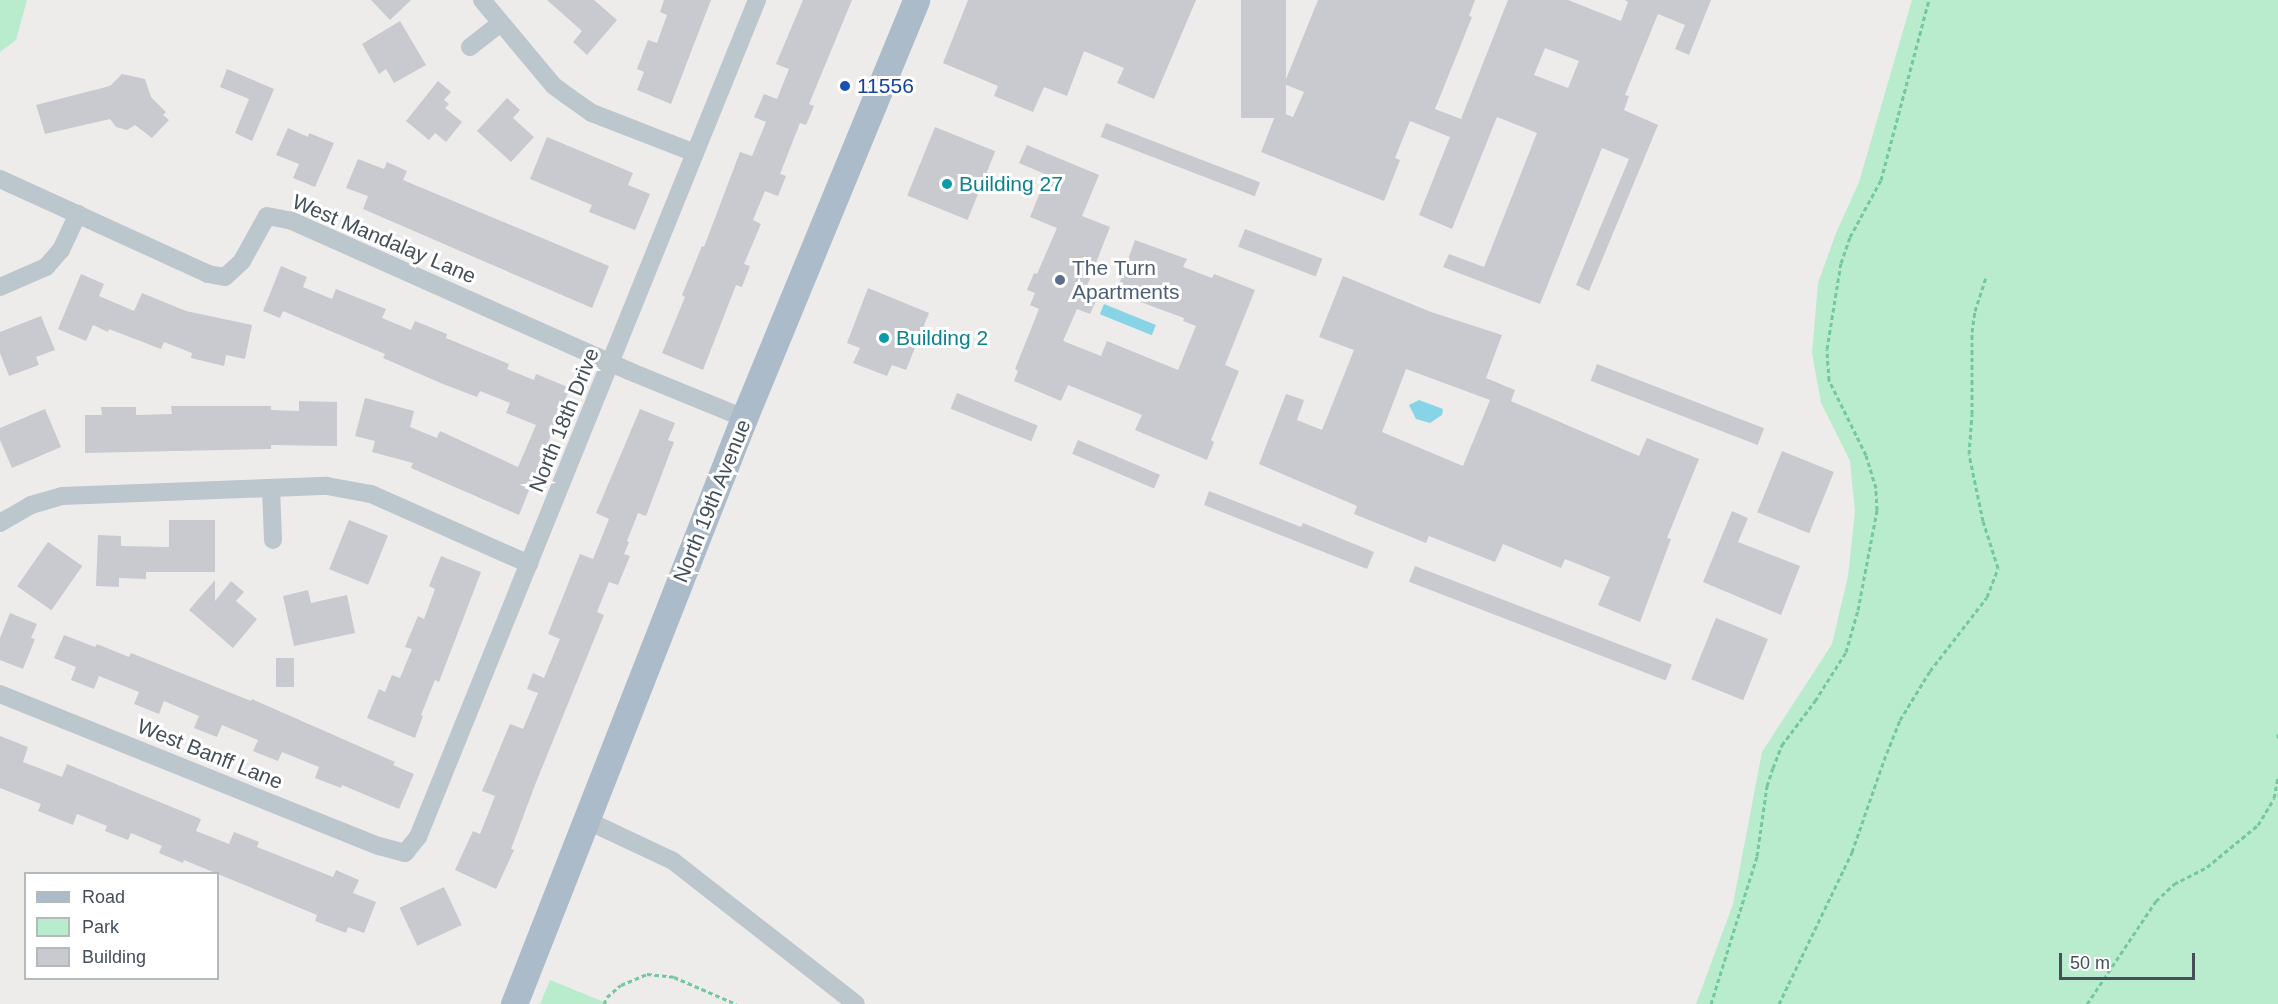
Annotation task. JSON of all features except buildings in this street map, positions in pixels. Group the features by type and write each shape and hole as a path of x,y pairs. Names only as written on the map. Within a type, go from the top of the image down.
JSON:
{"main road":[{"name":"North 19th Avenue","path":"514,1004 744,418 916,0"}],"street":[{"path":"482,0 554,86 592,113 695,153"},
{"name":"North 18th Drive","path":"405,853 418,837 757,0"},
{"path":"470,48 501,23"},
{"name":"West Mandalay Lane","path":"0,179 208,274 225,277 242,261 267,216 292,221 611,363 744,418"},
{"path":"0,287 46,267 61,250 78,214"},
{"path":"1,521 31,505 62,496 327,486 371,494 529,564"},
{"path":"271,488 273,540"},
{"name":"West Banff Lane","path":"0,694 380,846 405,853"},
{"path":"586,820 673,861 856,1004"}],"path":[{"path":"1711,1004 1757,856 1767,786 1773,768 1782,745 1815,701 1846,652 1858,610 1877,510 1876,489 1866,455 1829,380 1827,349 1841,263 1850,237 1881,180 1929,0"},
{"path":"1779,1004 1852,852 1884,760 1909,703 1930,671 1987,597 1998,568 1983,521 1969,454 1972,414 1972,332 1975,311 1986,278"},
{"path":"2086,1004 2156,901 2174,884 2207,867 2258,825 2274,798 2278,777"},
{"path":"604,1004 607,997 621,985 647,974 674,977 736,1004"}],"green space":[{"path":"0,0 27,0 16,40 0,52"},
{"path":"1912,0 2278,0 2278,1004 1696,1004 1733,904 1762,752 1832,644 1848,576 1855,511 1850,461 1821,403 1812,353 1818,283 1836,233 1859,182"},
{"path":"550,980 609,1004 540,1004"}],"water":[{"path":"1104,304 1156,325 1152,335 1100,314"},
{"path":"1419,400 1443,409 1442,415 1430,423 1416,419 1409,405"}],"place":[{"name":"11556","path":"845,86"},
{"name":"Building 27","path":"947,184"},
{"name":"The Turn Apartments","path":"1060,280"},
{"name":"Building 2","path":"884,338"}]}
